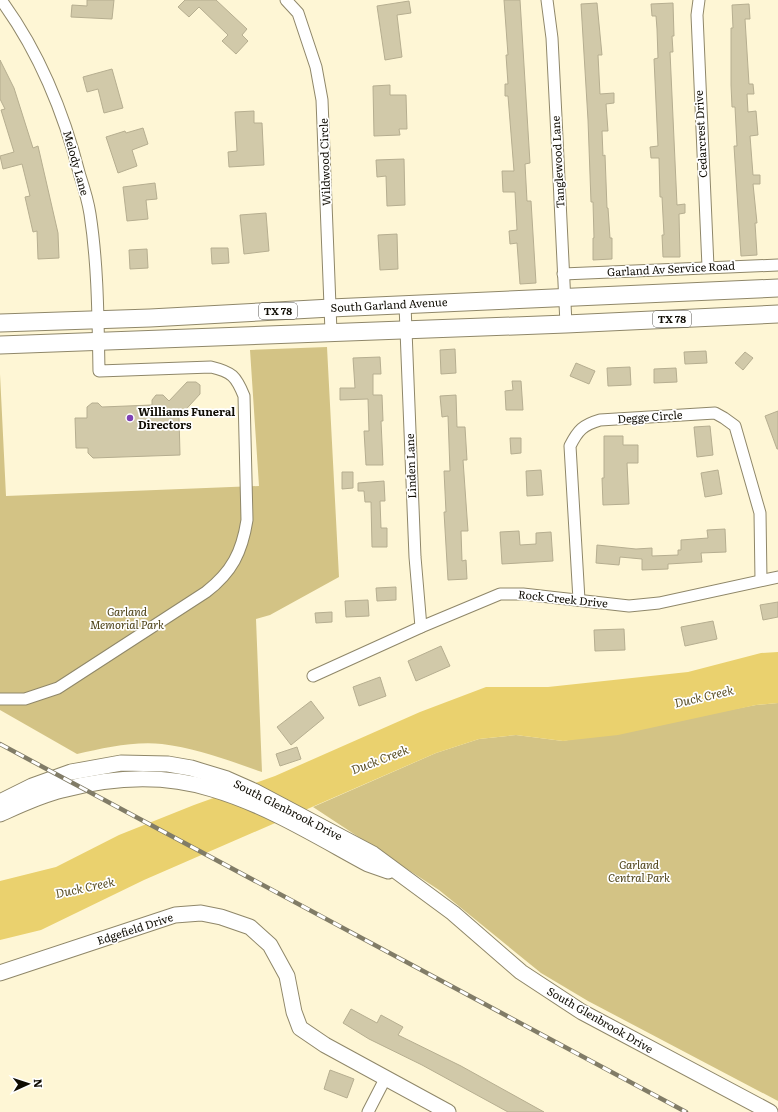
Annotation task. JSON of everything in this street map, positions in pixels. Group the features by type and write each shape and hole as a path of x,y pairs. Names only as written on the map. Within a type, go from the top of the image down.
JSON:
{"main road":[{"name":"South Garland Avenue","path":"0,323 97,320 778,288"},
{"name":"TX 78","path":"0,345 566,324 778,314"}],"street":[{"name":"Melody Lane","path":"0,699 25,699 58,688 220,582 234,563 244,539 247,520 244,396 239,383 226,371 211,367 99,371 90,212 72,142 56,98 35,53 2,0"},
{"name":"Wildwood Circle","path":"286,0 298,13 316,67 322,100 331,332"},
{"name":"Tanglewood Lane","path":"547,0 552,38 566,324"},
{"name":"Cedarcrest Drive","path":"699,0 697,14 708,268"},
{"name":"Garland Av Service Road","path":"563,274 778,264"},
{"name":"Linden Lane","path":"405,305 415,557 421,627"},
{"name":"Degge Circle","path":"579,600 570,446 575,435 584,426 600,420 715,413 735,426 760,512 761,580"},
{"name":"Rock Creek Drive","path":"313,676 421,627 500,594 523,594 629,606 659,603 778,576"},
{"name":"South Glenbrook Drive","path":"0,802 32,786 71,772 93,767 121,763 168,764 211,773 254,790 334,839"},
{"name":"South Glenbrook Drive","path":"0,814 61,790 107,780 155,779 191,784 237,797 334,839 373,854 443,905 521,972 551,993 582,1012 770,1112"},
{"name":"Edgefield Drive","path":"0,973 175,915 201,914 221,917 250,927 270,945 287,976 294,1012 300,1028 325,1045 448,1112"},
{"path":"368,1112 385,1079"}],"green space":[{"name":"Garland Memorial Park","path":"327,347 339,577 270,615 256,619 262,772 201,752 162,744 130,744 77,754 0,710 0,374 6,496 259,486 250,350"},
{"name":"Garland Central Park","path":"778,703 778,1101 588,1001 541,973 439,890 313,807 436,753 479,739 516,735 563,741 756,705"}],"water":[{"name":"Duck Creek","path":"778,652 778,703 756,705 618,735 563,741 516,735 479,739 436,753 144,880 41,930 0,940 0,881 56,867 119,835 194,805 275,776 420,712 486,687 548,687 688,672 761,653"}],"building":[{"path":"87,0 114,0 112,19 71,17 72,5 87,6"},
{"path":"185,0 216,0 247,29 242,35 248,41 236,54 222,41 228,35 199,7 189,17 178,7"},
{"path":"504,0 520,0 530,163 525,164 527,201 531,201 536,283 520,284 517,243 510,244 509,231 517,230 515,192 503,192 502,171 514,171 508,96 505,96 505,84 508,84 506,55 508,55"},
{"path":"409,1 411,13 397,15 402,57 385,60 377,6"},
{"path":"597,3 602,55 598,55 600,94 614,93 614,103 606,104 608,131 602,131 603,156 605,155 607,208 610,238 612,238 612,259 593,260 593,202 591,202 581,4"},
{"path":"673,3 674,36 672,36 673,52 670,52 677,205 685,204 685,213 679,214 680,257 663,257 662,235 664,235 662,197 660,197 659,158 651,158 650,147 658,146 654,59 658,58 657,29 656,16 652,16 651,4"},
{"path":"749,4 750,19 745,19 749,84 753,84 754,94 747,94 748,112 756,111 758,135 750,136 753,175 760,175 760,184 753,184 757,223 755,223 757,255 741,256 734,146 737,146 735,107 732,107 731,85 731,28 733,28 732,5"},
{"path":"0,60 14,88 33,148 38,146 58,233 59,258 38,259 37,231 33,232 25,197 30,196 22,164 3,169 0,156 14,152 1,110 5,109 0,99"},
{"path":"112,69 123,108 104,113 98,89 87,92 83,77"},
{"path":"390,85 390,95 406,95 407,129 399,129 400,135 374,136 373,86"},
{"path":"254,111 254,123 262,123 264,165 229,167 228,152 237,151 235,112"},
{"path":"143,128 148,144 132,150 137,166 118,173 106,137 125,131 126,133"},
{"path":"404,159 405,205 387,206 386,176 377,177 376,160"},
{"path":"155,183 157,199 146,200 148,219 127,221 123,187"},
{"path":"266,213 269,251 244,254 240,215"},
{"path":"397,234 398,269 380,270 378,235"},
{"path":"211,248 228,248 229,263 212,264"},
{"path":"147,249 148,268 130,269 129,250"},
{"path":"455,349 456,373 441,374 440,350"},
{"path":"706,351 707,363 685,364 684,352"},
{"path":"745,352 753,358 743,370 735,363"},
{"path":"380,357 381,374 373,374 373,395 382,395 383,421 381,421 383,465 366,465 364,431 369,431 368,399 340,400 340,388 355,388 353,358"},
{"path":"576,363 595,371 589,384 570,376"},
{"path":"630,367 631,385 608,386 607,368"},
{"path":"676,368 677,382 654,383 654,369"},
{"path":"512,381 521,381 523,410 506,410 505,391 513,390"},
{"path":"187,382 196,382 200,385 200,394 179,417 180,455 93,458 88,453 88,448 76,448 75,418 87,418 87,407 92,403 98,403 102,407 152,405 152,400 156,395 163,395 169,401"},
{"path":"456,395 457,427 465,427 467,460 463,460 468,531 461,531 462,561 466,560 467,579 448,580 444,512 446,512 444,471 450,471 448,416 442,417 440,396"},
{"path":"778,411 778,449 777,449 765,416"},
{"path":"710,426 713,455 697,457 694,427"},
{"path":"604,436 623,436 623,445 638,445 638,463 627,463 629,504 603,505 602,478 604,478"},
{"path":"510,438 521,438 521,453 511,454"},
{"path":"541,470 543,495 527,496 526,471"},
{"path":"718,470 722,494 705,497 701,473"},
{"path":"342,472 353,472 353,488 342,489"},
{"path":"384,481 385,501 380,501 381,528 387,528 387,547 372,547 371,502 365,502 364,491 358,491 358,483"},
{"path":"725,529 726,552 701,553 702,562 668,564 668,569 642,570 642,559 620,557 619,565 596,563 597,545 636,549 652,548 652,556 678,555 678,550 681,550 681,540 708,538 707,530"},
{"path":"519,531 520,545 536,544 536,533 551,532 553,561 502,564 500,532"},
{"path":"396,587 396,600 377,601 376,588"},
{"path":"368,600 369,616 346,617 345,601"},
{"path":"778,602 778,617 763,620 760,605"},
{"path":"332,612 332,622 316,623 315,613"},
{"path":"713,621 717,639 685,646 681,627"},
{"path":"624,629 625,650 595,651 594,630"},
{"path":"441,646 450,666 416,681 408,661"},
{"path":"380,677 386,696 359,706 353,687"},
{"path":"311,701 324,718 291,745 277,727"},
{"path":"297,747 301,759 280,766 276,754"},
{"path":"351,1009 377,1023 381,1015 403,1027 398,1035 461,1066 544,1112 508,1112 422,1065 369,1039 343,1023"},
{"path":"330,1070 354,1079 347,1098 324,1089"}],"railway":[{"path":"0,744 686,1112"}],"place":[{"name":"Williams Funeral Directors","path":"130,418"}]}
